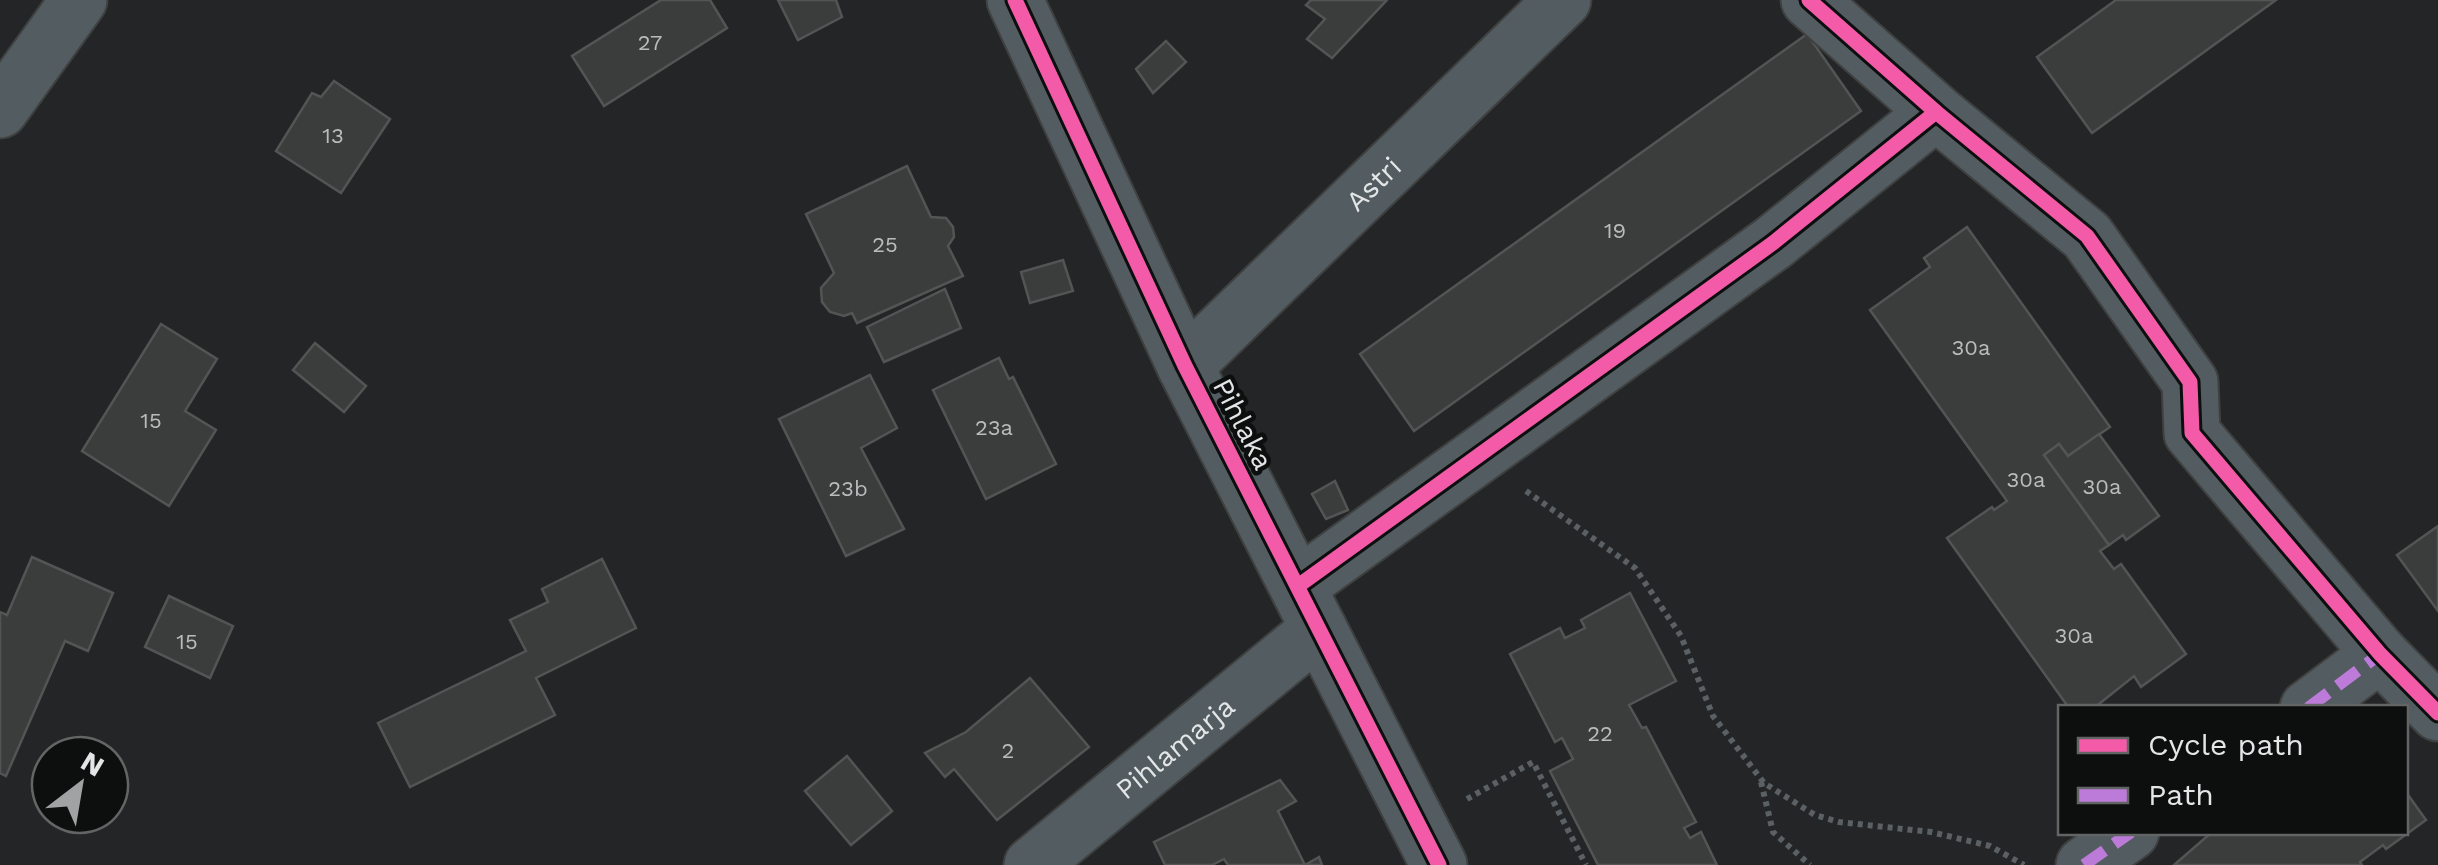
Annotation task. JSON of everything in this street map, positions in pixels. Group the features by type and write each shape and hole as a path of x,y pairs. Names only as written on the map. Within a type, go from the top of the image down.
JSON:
{"street":[{"path":"0,110 80,0"},
{"name":"Pihlaka","path":"1014,0 1186,366 1440,865"},
{"name":"Astri","path":"1186,366 1563,0"},
{"path":"1809,0 1936,112 2087,236 2190,382 2192,433 2380,654 2438,713"},
{"name":"Pihlamarja","path":"1032,865 1482,453 1773,243 1936,112"},
{"path":"2312,705 2380,654"},
{"path":"2084,865 2127,835"}],"path":[{"path":"1482,453 1545,507 1635,568 1681,636 1712,716 1761,780 1815,815 1839,822 1930,832 1990,846 2024,865"},
{"path":"1465,800 1534,762 1586,865"},
{"path":"1761,780 1773,832 1810,865"}],"building":[{"path":"661,0 710,0 727,28 604,106 572,56"},
{"path":"778,0 836,0 842,17 798,40"},
{"path":"1311,0 1387,0 1332,58 1307,39 1325,19 1306,5"},
{"path":"2116,0 2276,0 2092,133 2037,57"},
{"path":"1807,34 1861,111 1414,431 1360,354"},
{"path":"1166,41 1186,62 1153,93 1136,69"},
{"path":"334,81 390,119 341,193 276,151 312,93 321,97"},
{"path":"907,166 931,217 946,218 953,227 954,237 948,246 963,276 857,323 852,313 844,316 830,312 822,302 821,288 834,273 806,214"},
{"path":"1967,227 2110,427 2068,456 2059,444 2044,455 2109,545 2100,551 2114,569 2121,564 2186,654 2141,687 2134,676 2098,705 2067,705 1947,538 2007,501 1870,310 1930,267 1924,258"},
{"path":"1063,260 1073,291 1030,303 1021,272"},
{"path":"945,289 961,328 884,362 867,327"},
{"path":"161,324 217,359 185,411 216,430 169,506 82,451"},
{"path":"315,343 366,386 344,412 293,370"},
{"path":"999,358 1009,379 1013,377 1056,464 986,499 933,390"},
{"path":"870,375 897,428 861,448 904,529 846,556 779,419"},
{"path":"2099,434 2159,516 2126,540 2123,535 2109,545 2044,455 2059,444 2068,456"},
{"path":"1335,481 1348,510 1326,519 1312,494"},
{"path":"2438,526 2438,611 2397,555"},
{"path":"32,557 113,593 88,651 65,641 6,776 0,773 0,612 7,615"},
{"path":"602,559 636,628 536,678 555,715 410,787 378,723 526,651 510,620 548,602 542,589"},
{"path":"1630,593 1676,681 1629,705 1642,728 1646,727 1696,822 1684,828 1690,838 1701,832 1717,865 1598,865 1550,771 1573,759 1562,738 1555,742 1510,654 1560,628 1565,638 1585,628 1581,620"},
{"path":"169,596 233,626 210,678 145,647"},
{"path":"1030,678 1089,747 997,820 954,769 945,777 925,753 966,732"},
{"path":"847,756 892,811 851,845 805,791"},
{"path":"1280,780 1296,801 1278,811 1305,865 1228,865 1224,859 1212,865 1165,865 1154,842"},
{"path":"2408,795 2426,820 2408,833"},
{"path":"2209,835 2405,835 2386,849 2383,845 2360,862 2362,865 2174,865"},
{"path":"1319,857 1322,865 1305,865"}],"marked path":[{"path":"2312,705 2380,654"},
{"path":"2084,865 2127,835"}],"cycle path":[{"path":"1015,0 1185,366 1439,865"},
{"path":"1809,0 1936,112 2087,236 2190,382 2192,433 2380,654 2438,713"},
{"path":"1298,586 1773,243 1936,112"}]}
